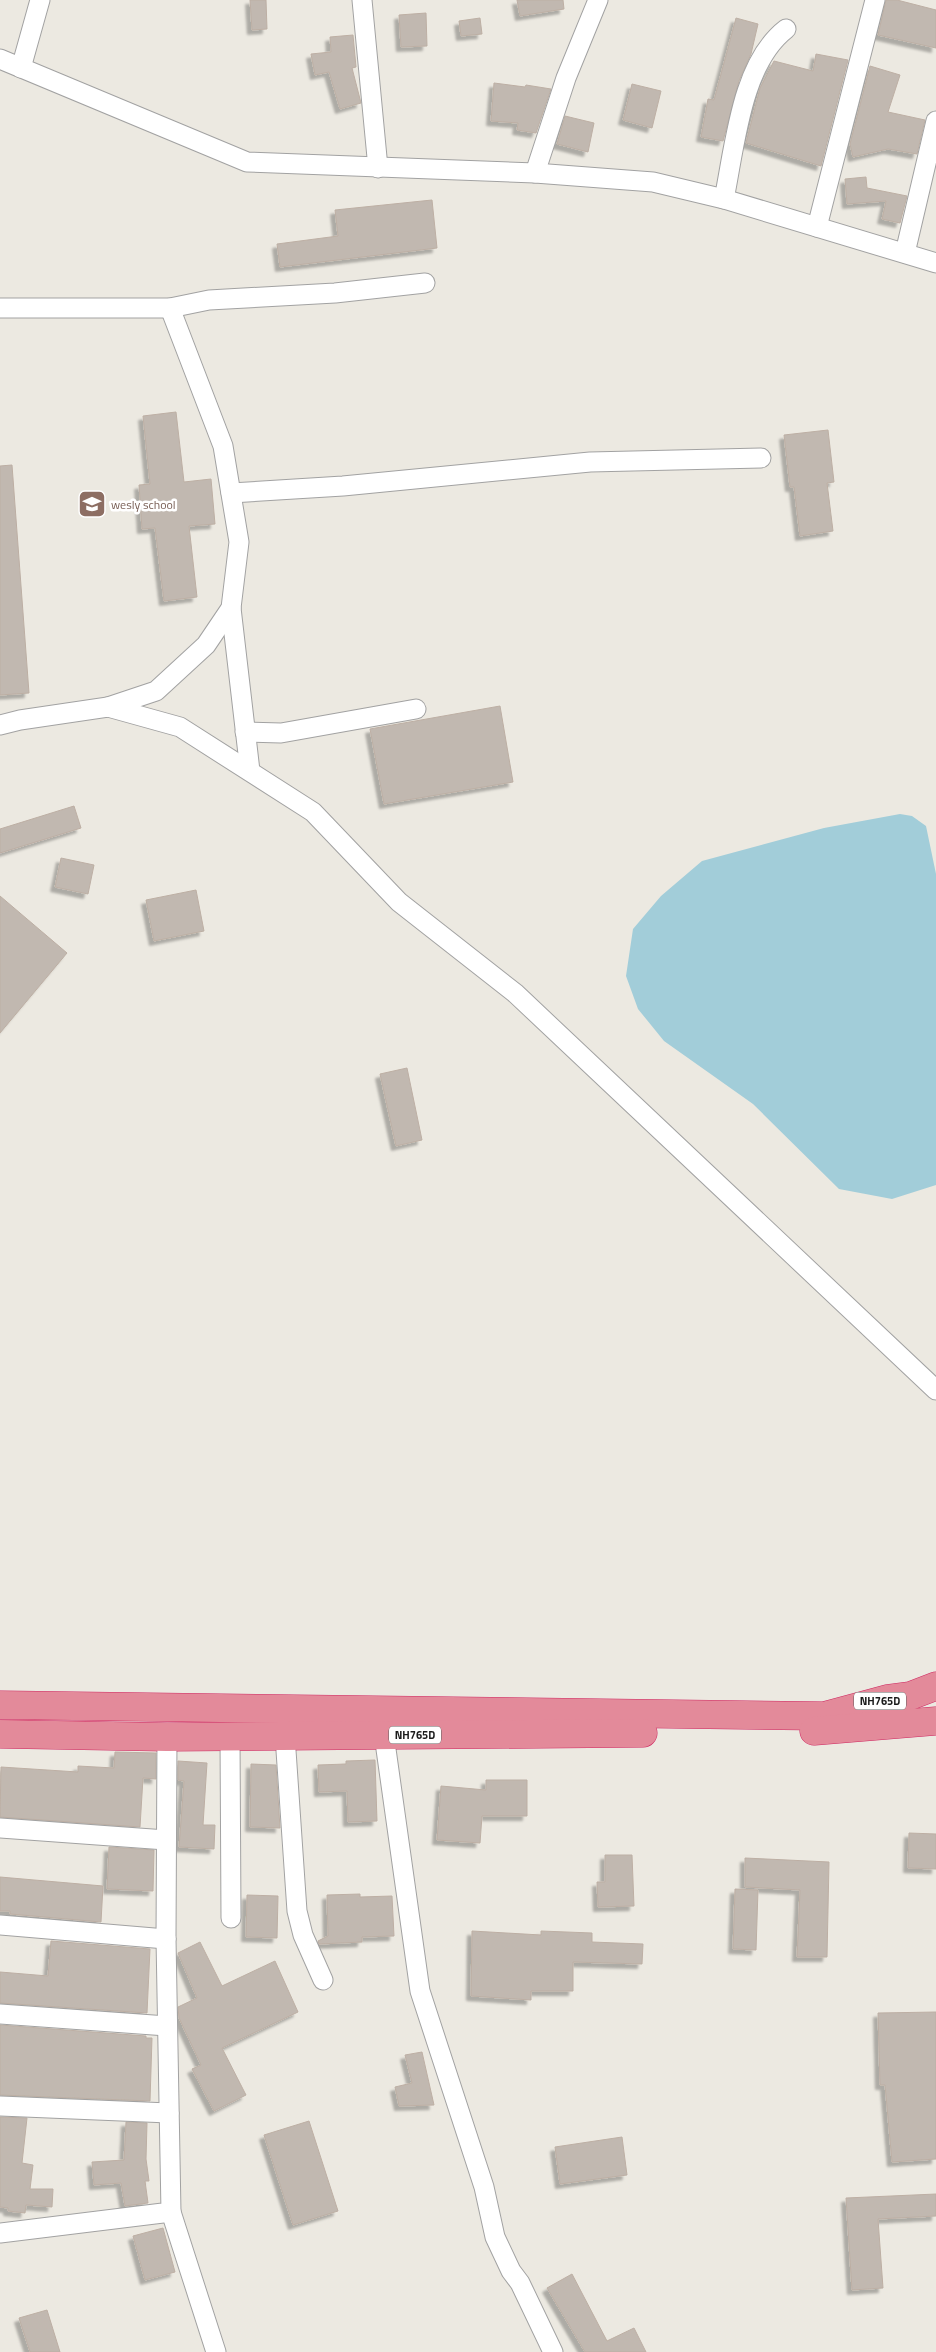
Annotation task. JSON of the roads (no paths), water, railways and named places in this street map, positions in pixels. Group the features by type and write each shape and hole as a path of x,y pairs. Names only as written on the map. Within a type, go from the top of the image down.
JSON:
{"highway":[{"name":"NH765D","path":"0,1705 824,1716 887,1699 910,1696 936,1686"},
{"name":"NH765D","path":"0,1734 166,1737 829,1731 936,1721"}],"street":[{"path":"21,68 40,0"},
{"path":"362,0 378,168"},
{"path":"535,174 566,78 598,0"},
{"path":"817,227 875,0"},
{"path":"724,199 747,90 764,51 786,29"},
{"path":"0,60 247,162 535,174 653,182 724,199 936,262"},
{"path":"905,253 936,121"},
{"path":"0,308 170,308 209,300 335,293 425,283"},
{"path":"170,308 223,446 239,542 231,608 250,771"},
{"path":"231,493 343,486 590,462 761,458"},
{"path":"0,725 108,706 156,691 206,645 231,608"},
{"path":"108,706 180,726 313,812 400,902 515,993 936,1390"},
{"path":"246,732 281,733 416,709"},
{"path":"384,1735 420,1991 484,2187 495,2237 511,2271 520,2283 553,2352"},
{"path":"230,1736 231,1918"},
{"path":"285,1736 297,1911 303,1935 323,1980"},
{"path":"166,1737 167,2026 172,2212 216,2352"},
{"path":"0,1828 166,1840"},
{"path":"0,1925 166,1939"},
{"path":"0,2014 167,2026"},
{"path":"0,2106 169,2113"},
{"path":"0,2233 172,2212"}],"water":[{"path":"900,814 912,816 926,826 936,874 936,1185 892,1199 839,1189 753,1104 664,1041 638,1009 626,976 633,929 661,896 702,861 824,828"}],"place":[{"name":"wesly school","path":"92,504"}]}
